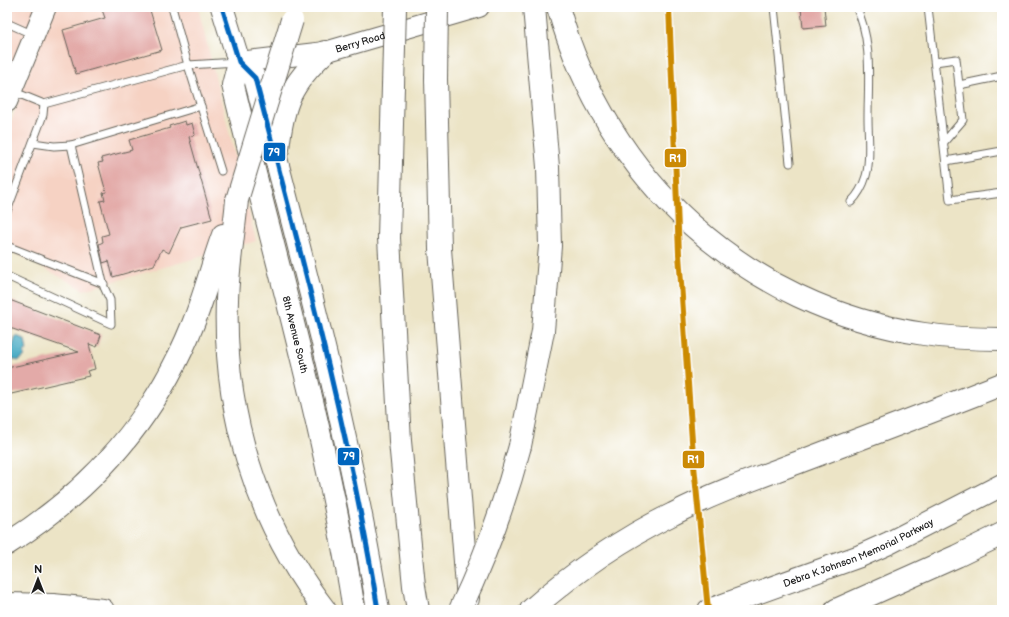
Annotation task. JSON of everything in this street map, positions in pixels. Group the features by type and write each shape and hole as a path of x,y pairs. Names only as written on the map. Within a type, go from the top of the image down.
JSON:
{"main road":[{"path":"222,7 239,62 255,78 312,294 363,524 378,610"},
{"path":"395,7 389,238 400,441 414,586 418,610"},
{"path":"437,7 436,79 440,249 469,610"},
{"path":"460,610 480,566 497,521 520,446 543,331 550,246 548,167 534,7"},
{"path":"558,7 566,32 590,90 614,134 644,175 682,217 711,241 737,260 778,285 837,311 866,321 924,334 1002,339"},
{"path":"7,544 42,521 77,493 120,449 143,418 166,382 201,305 222,238 237,200 294,13"},
{"path":"276,160 281,123 286,104 297,82 310,66 325,52"},
{"name":"8th Avenue South","path":"239,62 233,85 288,302 318,429 340,531 354,610"},
{"path":"237,200 228,282 226,318 228,358 236,416 252,477 268,514 295,566 321,605"},
{"path":"531,610 571,576 630,537 672,514 695,503 763,476 1002,384"},
{"name":"Debra K Johnson Memorial Parkway","path":"709,610 860,556 889,543 1002,485"},
{"path":"836,610 957,556 1002,534"},
{"path":"7,604 59,605 103,610"}],"street":[{"path":"9,97 46,7"},
{"name":"Berry Road","path":"239,62 325,52 479,7"}],"lane":[{"path":"172,7 221,172"},
{"path":"774,7 790,162"},
{"path":"850,202 859,192 868,167 866,42 861,17 856,7"},
{"path":"928,7 950,200 1002,193"},
{"path":"7,23 34,35"},
{"path":"935,62 956,59 963,120 944,142"},
{"path":"9,97 44,104 188,65 239,62"},
{"path":"959,85 1002,76"},
{"path":"7,210 43,115 44,104"},
{"path":"33,143 54,146 71,145 201,106"},
{"path":"7,276 111,324 110,300 104,284 71,145"},
{"path":"946,161 1002,151"},
{"path":"7,246 104,284"}],"shaded area":[{"path":"7,7 46,7 7,106"},
{"path":"54,7 198,7 256,241 84,290 7,248 7,134 35,51"}],"water":[{"path":"16,336 25,339 27,351 25,351 24,357 18,361 13,359 10,354"}],"building":[{"path":"101,7 149,7 162,50 76,74 63,30 105,18"},
{"path":"824,7 826,26 803,28 801,8"},
{"path":"185,121 186,125 192,123 195,135 189,137 212,219 181,227 169,253 162,249 154,265 113,277 109,261 103,263 99,244 103,242 102,236 109,234 100,201 105,200 103,193 106,192 98,163 103,162 101,158 132,150 129,140 170,128 169,126"},
{"path":"7,299 101,335 97,347 89,344 95,369 87,371 89,376 7,395 7,368 79,352 7,327"}],"transit line":[{"name":"79","path":"222,7 239,62 255,78 290,210 323,342 353,476 378,610"},
{"name":"R1","path":"669,7 679,254 693,455 708,610"}]}
